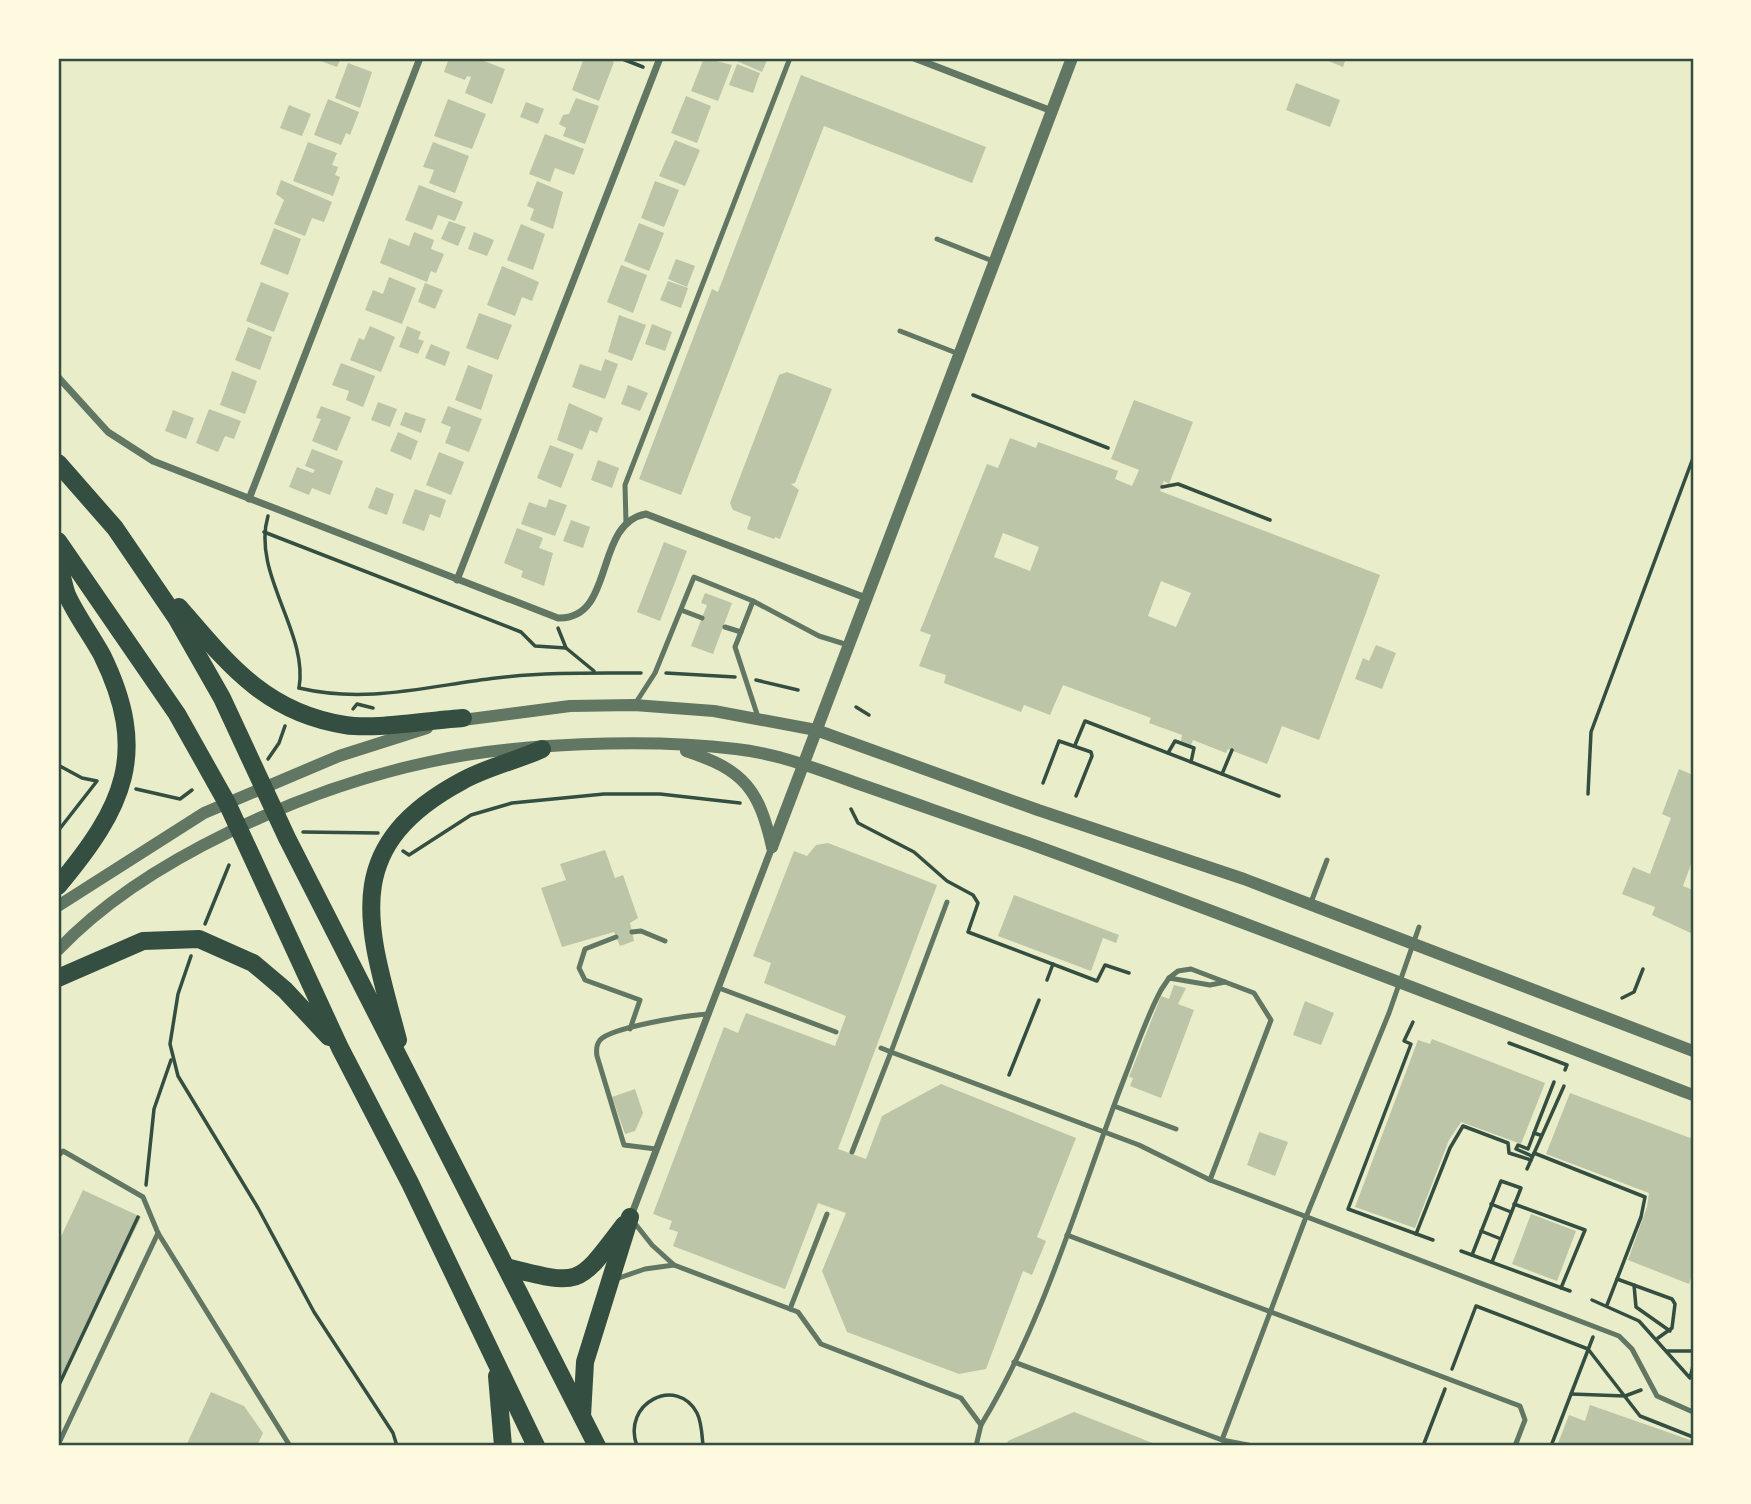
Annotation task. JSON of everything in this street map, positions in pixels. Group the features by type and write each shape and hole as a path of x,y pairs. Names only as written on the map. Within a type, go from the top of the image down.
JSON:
{"main road":[{"path":"58,463 115,528 177,619 222,698 276,813 597,1446"},
{"path":"58,541 177,714 227,803 340,1048 410,1183 536,1446"},
{"path":"135,557 242,678 291,710 347,726 463,718"},
{"path":"58,559 68,596 108,668 122,704 128,734 123,786 107,819 58,886"},
{"path":"407,1074 370,928 369,898 381,856 404,821 431,800 464,779 542,748"},
{"path":"58,978 143,940 199,939 253,963 285,990 340,1048"},
{"path":"506,1267 567,1280 590,1270 630,1217"},
{"path":"582,1416 585,1362 630,1217"},
{"path":"496,1366 503,1446"}],"street":[{"path":"250,499 420,58"},
{"path":"457,580 660,58"},
{"path":"914,58 1052,111"},
{"path":"630,1217 1072,58"},
{"path":"58,377 86,411 121,442 153,461 558,618 575,616 589,604 619,532 636,516 658,516 866,598"},
{"path":"58,906 132,856 227,803 264,786 394,737 463,718 558,707 634,705 758,717 816,730 1310,905 1693,1051"},
{"path":"58,950 149,875 239,829 346,785 431,761 542,748 607,744 733,748 803,764 1094,868 1693,1095"},
{"path":"673,746 708,758 747,784 760,803 772,847"}],"lane":[{"path":"626,523 623,503 625,485 790,58"},
{"path":"937,239 995,262"},
{"path":"900,331 959,354"},
{"path":"634,705 655,673 694,577 753,601 819,636 848,645"},
{"path":"753,601 735,647 758,717"},
{"path":"681,610 702,618"},
{"path":"725,626 741,632"},
{"path":"1310,905 1327,860"},
{"path":"852,1152 947,902"},
{"path":"1223,1440 1419,927"},
{"path":"632,932 641,932 665,941"},
{"path":"616,937 585,949 579,959 581,974 585,980 641,1002 630,1029"},
{"path":"976,1446 981,1425 1014,1362 1067,1235 1154,1002 1169,978 1178,971 1191,969 1258,996 1271,1020 1210,1180"},
{"path":"1169,978 1210,985 1226,982"},
{"path":"719,988 836,1032"},
{"path":"656,1149 628,1147 622,1141 596,1051 603,1038 617,1033 655,1021 709,1014"},
{"path":"881,1048 1139,1145 1210,1180 1619,1336 1632,1349 1651,1387 1666,1402 1693,1412"},
{"path":"1114,1106 1176,1129"},
{"path":"58,1156 63,1151 144,1197 158,1233 290,1446"},
{"path":"790,1309 827,1214"},
{"path":"630,1217 652,1245 674,1265 798,1312 821,1344 961,1398 981,1425"},
{"path":"58,1445 158,1233"},
{"path":"1067,1235 1270,1314 1520,1406 1525,1420 1515,1446"},
{"path":"612,1280 645,1269 674,1265"},
{"path":"1014,1362 1223,1440 1253,1446"}],"path":[{"path":"620,58 655,71"},
{"path":"973,396 1108,448"},
{"path":"1588,794 1591,732 1693,457"},
{"path":"1162,487 1178,484 1270,520"},
{"path":"271,507 264,531 270,568 300,668 299,688 321,693 375,696 494,678 596,672 745,678 798,690"},
{"path":"264,531 521,632 535,646 566,648"},
{"path":"558,618 558,635 566,648 596,672"},
{"path":"856,707 869,715"},
{"path":"268,759 279,743 288,718"},
{"path":"1075,745 1085,721 1279,796"},
{"path":"1043,783 1058,743 1062,740 1075,745 1092,754 1076,796"},
{"path":"1168,753 1172,743 1185,744 1195,751 1191,762"},
{"path":"1222,774 1232,750"},
{"path":"58,765 82,778 97,781 58,831"},
{"path":"133,789 180,799 192,790"},
{"path":"398,848 409,855 471,815 512,803 550,797 660,794 746,802"},
{"path":"851,809 858,823 914,852 947,881 973,894 978,903 968,932 1097,981 1105,965 1129,972"},
{"path":"303,832 379,834"},
{"path":"204,926 229,865"},
{"path":"194,951 178,994 170,1044 171,1058 178,1076 258,1208 314,1312 393,1433 397,1446"},
{"path":"1047,980 1053,964"},
{"path":"1622,998 1634,992 1643,969"},
{"path":"1009,1075 1039,1000"},
{"path":"1413,1022 1404,1041 1411,1044 1348,1209 1433,1240"},
{"path":"1509,1043 1567,1065 1565,1070"},
{"path":"58,1387 137,1221 144,1197 154,1109 171,1058"},
{"path":"1554,1082 1528,1149 1518,1145 1516,1149 1645,1197 1641,1217 1607,1305"},
{"path":"1534,1133 1544,1137 1564,1086"},
{"path":"1416,1234 1450,1148 1463,1126 1508,1143 1509,1153 1532,1156"},
{"path":"1527,1169 1541,1135"},
{"path":"1472,1255 1501,1181 1521,1188 1492,1262"},
{"path":"1491,1204 1511,1212"},
{"path":"1514,1204 1585,1230 1561,1288"},
{"path":"1481,1231 1501,1239"},
{"path":"1461,1251 1570,1292"},
{"path":"1617,1279 1672,1299 1675,1304 1671,1331"},
{"path":"1634,1284 1636,1307 1671,1331"},
{"path":"1592,1300 1639,1321 1690,1378 1693,1366"},
{"path":"1476,1306 1588,1349 1640,1416 1693,1437"},
{"path":"1657,1339 1671,1331"},
{"path":"1551,1446 1593,1337"},
{"path":"1667,1352 1693,1351"},
{"path":"1571,1394 1625,1396 1651,1387"},
{"path":"637,1446 633,1427 640,1410 654,1398 671,1396 694,1409 699,1417 703,1446"}],"building":[{"path":"341,58 337,67 318,60"},
{"path":"449,58 476,58 505,69 492,104 465,93 471,77 467,76 465,80 444,72"},
{"path":"584,58 604,58 614,62 599,101 572,90"},
{"path":"704,58 732,65 718,101 691,91"},
{"path":"730,58 768,58 762,72"},
{"path":"1321,58 1346,58 1343,67"},
{"path":"348,63 372,72 360,108 335,98"},
{"path":"737,64 760,73 753,93 729,85"},
{"path":"801,75 986,147 972,183 824,126 681,495 639,479 712,289 718,292"},
{"path":"1296,83 1340,100 1330,127 1286,110"},
{"path":"686,96 711,106 697,143 671,133"},
{"path":"576,98 599,106 585,144 563,136 566,128 559,124 563,115 569,114"},
{"path":"328,99 359,112 350,135 346,133 341,145 314,135"},
{"path":"448,99 486,114 472,149 434,136"},
{"path":"526,102 544,109 538,124 520,117"},
{"path":"289,105 311,114 302,136 280,128"},
{"path":"545,134 584,149 574,175 555,168 550,182 529,174"},
{"path":"675,140 700,150 685,186 659,176"},
{"path":"308,142 337,153 332,165 338,167 335,175 340,177 333,196 293,181"},
{"path":"433,142 469,156 455,193 429,183 434,170 423,167"},
{"path":"281,180 332,202 324,222 312,218 305,236 274,224 284,200 276,194"},
{"path":"537,181 563,192 553,229 530,220 534,209 527,206"},
{"path":"655,181 679,190 664,227 641,218"},
{"path":"419,185 463,202 455,221 438,215 432,230 405,220"},
{"path":"449,221 466,227 458,246 441,239"},
{"path":"639,223 664,233 649,271 624,261"},
{"path":"521,224 545,234 533,270 507,260"},
{"path":"274,228 301,239 288,275 260,264"},
{"path":"414,232 434,240 431,249 444,254 436,273 431,271 427,282 380,263 389,238 409,246"},
{"path":"474,232 494,240 487,256 468,249"},
{"path":"676,259 695,266 687,287 668,279"},
{"path":"621,265 647,275 633,313 607,302"},
{"path":"502,266 539,282 532,301 522,297 515,316 487,305"},
{"path":"389,277 416,288 402,324 365,310 373,290 383,294"},
{"path":"668,281 688,288 681,308 660,300"},
{"path":"261,282 289,293 274,332 246,321"},
{"path":"425,283 443,290 435,309 418,302"},
{"path":"479,313 512,325 498,360 466,348"},
{"path":"619,315 646,325 632,361 608,352"},
{"path":"652,324 672,332 665,351 645,344"},
{"path":"370,326 395,337 381,372 350,360 359,338 364,340"},
{"path":"407,326 421,332 418,339 424,341 418,354 399,347"},
{"path":"248,327 272,337 260,370 235,360"},
{"path":"431,344 450,352 445,366 425,358"},
{"path":"605,359 618,364 605,399 572,387 580,364 601,371"},
{"path":"341,363 375,376 363,407 346,400 349,391 332,385"},
{"path":"468,365 493,375 481,410 455,400"},
{"path":"232,371 257,381 245,414 220,405"},
{"path":"787,372 832,389 795,483 791,484 799,490 780,539 774,539 747,529 751,517 733,510 730,503 779,375"},
{"path":"628,385 648,393 640,411 621,404"},
{"path":"1134,400 1193,422 1169,484 1164,481 1160,491 1380,575 1319,740 1282,726 1267,764 1228,749 1226,753 1193,740 1191,745 1181,741 1182,735 1149,723 1151,718 1063,685 1050,715 1024,705 1021,712 944,683 946,675 919,666 931,635 920,631 987,464 998,468 1010,438 1036,448 1038,442 1118,471 1115,479 1132,486 1139,470 1111,459","holes":["1003,533 1039,547 1030,571 994,557","1161,581 1191,593 1176,627 1148,616"]},
{"path":"378,402 397,409 390,427 371,420"},
{"path":"569,403 603,418 597,433 590,430 582,450 557,440"},
{"path":"321,406 351,417 337,451 312,441 321,419 316,418"},
{"path":"448,406 482,419 469,452 445,443 451,427 441,423"},
{"path":"209,409 241,421 234,439 225,436 218,452 196,443"},
{"path":"173,410 194,418 186,439 165,431"},
{"path":"405,412 426,419 421,433 400,425"},
{"path":"398,432 418,441 411,460 390,451"},
{"path":"550,445 574,454 561,488 537,478"},
{"path":"312,449 343,461 330,495 312,488 309,495 289,487 297,467 313,473 315,470 305,466"},
{"path":"439,452 464,462 451,495 426,485"},
{"path":"598,460 619,468 612,488 591,480"},
{"path":"376,487 394,494 387,515 368,508"},
{"path":"415,489 446,500 440,518 430,514 424,531 402,523"},
{"path":"549,499 567,505 555,536 521,524 529,502 546,508"},
{"path":"571,520 590,527 583,548 563,541"},
{"path":"517,528 543,538 539,548 553,553 544,586 521,577 523,571 504,563"},
{"path":"664,542 687,551 660,621 637,612"},
{"path":"705,593 732,603 713,654 691,646 707,605 701,603"},
{"path":"1376,645 1396,653 1382,689 1355,679 1363,658 1369,661"},
{"path":"1679,769 1693,775 1693,859 1683,886 1693,890 1693,934 1652,915 1655,907 1622,894 1633,867 1650,874 1671,818 1662,814"},
{"path":"828,843 937,885 838,1149 866,1159 882,1116 941,1084 1076,1138 1037,1237 1046,1241 1032,1275 1023,1271 986,1369 959,1374 847,1332 822,1271 846,1213 818,1203 785,1289 673,1246 678,1232 669,1229 672,1221 653,1214 724,1027 738,1033 746,1013 835,1046 846,1016 764,983 771,963 753,956 794,851 807,856 816,845"},
{"path":"605,850 615,878 623,875 638,918 630,923 634,941 620,946 614,932 562,947 541,888 566,880 560,864"},
{"path":"1014,895 1119,935 1116,943 1103,938 1091,971 998,936"},
{"path":"1174,985 1186,988 1178,1004 1194,1010 1161,1098 1130,1086 1133,1078 1129,1077 1161,996 1169,999"},
{"path":"1305,1001 1334,1013 1321,1045 1293,1035"},
{"path":"1432,1039 1545,1083 1521,1144 1461,1122 1449,1140 1415,1228 1355,1207 1418,1040 1430,1044"},
{"path":"635,1089 643,1113 635,1131 625,1134 612,1097"},
{"path":"1570,1093 1693,1139 1693,1272 1689,1284 1628,1260 1647,1207 1649,1193 1546,1154"},
{"path":"1259,1132 1288,1142 1275,1176 1247,1165"},
{"path":"83,1190 141,1217 58,1389 58,1243"},
{"path":"1531,1214 1576,1231 1557,1281 1512,1264"},
{"path":"211,1392 244,1406 263,1433 257,1446 186,1446"},
{"path":"1590,1405 1693,1441 1693,1446 1557,1446 1569,1415 1585,1421"},
{"path":"1074,1412 1162,1446 1006,1446 1008,1441"}]}
